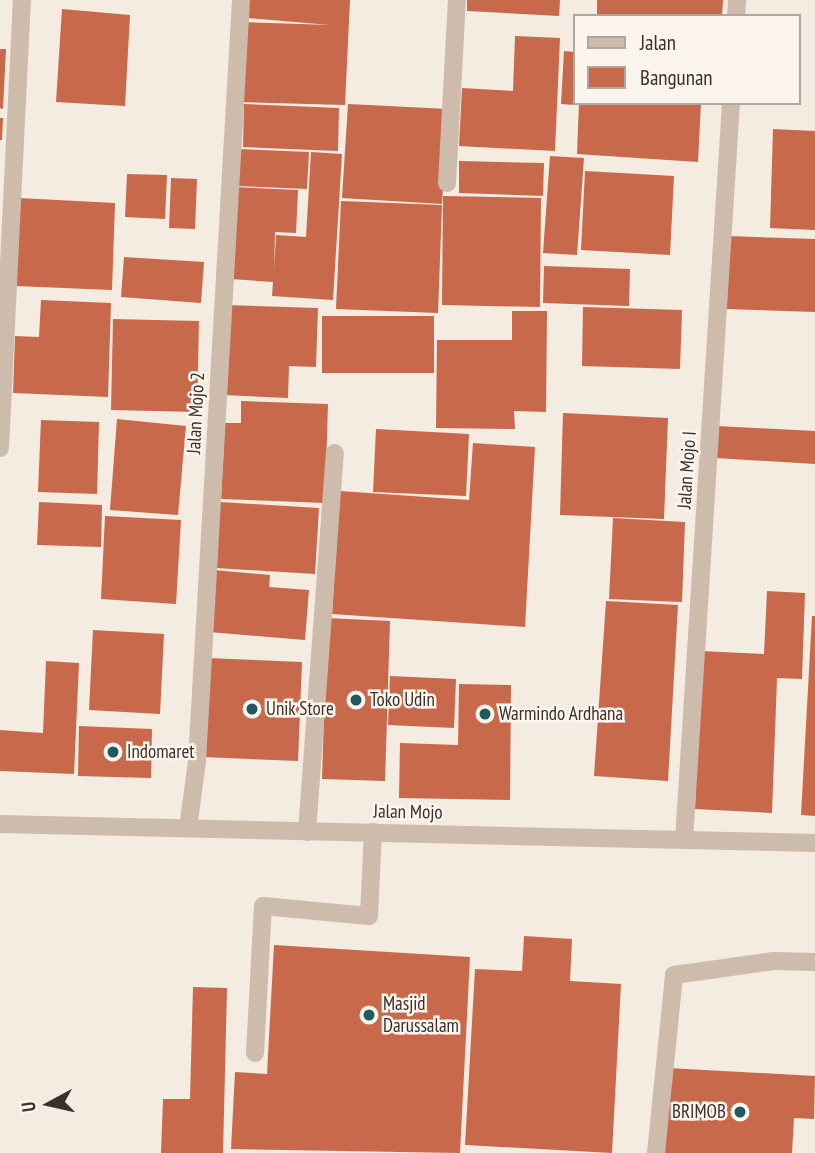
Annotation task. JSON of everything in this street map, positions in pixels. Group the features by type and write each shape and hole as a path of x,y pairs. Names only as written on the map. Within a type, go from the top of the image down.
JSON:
{"street":[{"path":"0,448 22,0"},
{"name":"Jalan Mojo 2","path":"188,828 197,761 241,0"},
{"path":"447,183 457,0"},
{"name":"Jalan Mojo I","path":"684,840 731,105"},
{"path":"306,832 335,453"},
{"name":"Jalan Mojo","path":"0,824 815,843"},
{"path":"255,1053 263,906 369,916 373,832"},
{"path":"656,1153 674,975 774,961 815,962"}],"building":[{"path":"249,0 350,0 345,105 241,102 243,22 330,25 248,18"},
{"path":"467,0 560,0 559,16 467,11"},
{"path":"597,0 723,0 722,14 597,14"},
{"path":"62,9 130,15 125,106 56,102"},
{"path":"515,36 560,38 555,151 459,146 462,88 513,91"},
{"path":"0,49 6,49 3,109 0,108"},
{"path":"564,51 574,52 574,105 561,104"},
{"path":"244,104 339,108 338,151 243,147"},
{"path":"348,104 448,109 442,204 342,198"},
{"path":"579,105 701,105 698,162 577,154"},
{"path":"0,118 3,118 2,140 0,140"},
{"path":"773,129 815,131 815,230 770,228"},
{"path":"237,149 309,152 307,189 236,186"},
{"path":"311,152 342,154 333,300 272,296 273,282 231,279 235,187 298,190 296,233 275,232 274,271 276,235 306,237"},
{"path":"550,156 584,158 577,255 543,253"},
{"path":"459,161 544,163 543,196 459,193"},
{"path":"585,171 674,176 670,255 581,250"},
{"path":"127,174 167,175 165,219 125,217"},
{"path":"171,178 197,179 195,229 169,228"},
{"path":"443,196 541,198 540,307 442,305"},
{"path":"19,198 115,203 112,290 16,286"},
{"path":"341,201 442,205 438,313 336,309"},
{"path":"727,236 815,239 815,312 725,309"},
{"path":"124,257 204,262 201,303 121,297"},
{"path":"544,266 630,269 629,306 543,303"},
{"path":"41,300 111,303 108,397 13,393 15,336 39,337"},
{"path":"227,305 318,308 316,367 289,366 288,398 224,395"},
{"path":"583,307 682,310 680,369 582,366"},
{"path":"512,311 547,311 546,412 514,411 515,429 436,428 437,340 512,340"},
{"path":"322,316 434,316 434,373 322,373"},
{"path":"113,319 199,321 197,412 111,410"},
{"path":"241,401 328,404 325,503 221,499 225,423 241,423"},
{"path":"563,413 668,418 664,519 560,515"},
{"path":"117,419 186,426 178,515 110,510"},
{"path":"41,420 99,422 97,494 38,492"},
{"path":"717,426 815,431 815,464 715,458"},
{"path":"376,429 469,434 466,496 373,492"},
{"path":"473,443 535,447 525,627 332,614 340,491 469,500"},
{"path":"39,502 102,505 101,547 37,545"},
{"path":"220,502 319,508 315,574 216,568"},
{"path":"105,516 181,520 176,604 101,599"},
{"path":"613,518 685,522 682,602 609,599"},
{"path":"213,570 270,575 269,587 309,590 305,640 209,632"},
{"path":"767,591 805,593 802,679 777,678 772,813 695,809 701,651 764,654"},
{"path":"606,601 678,605 668,781 594,776"},
{"path":"812,616 815,616 815,816 801,815"},
{"name":"Toko Udin","path":"327,618 390,621 385,781 322,779"},
{"path":"93,630 164,634 160,714 89,710"},
{"name":"Unik Store","path":"207,658 302,662 298,761 203,757"},
{"path":"46,661 79,663 74,774 0,771 0,730 43,733"},
{"path":"390,676 456,679 454,728 388,725"},
{"name":"Warmindo Ardhana","path":"459,684 511,685 510,800 399,798 400,743 458,745"},
{"path":"79,726 152,729 151,778 78,776"},
{"path":"524,936 572,939 570,981 621,984 612,1153 465,1145 475,969 522,971"},
{"name":"Masjid Darussalam","path":"274,945 470,957 460,1153 231,1149 235,1072 267,1074"},
{"path":"193,987 227,988 223,1153 161,1153 163,1099 190,1099"},
{"name":"BRIMOB","path":"668,1068 815,1076 814,1119 794,1118 792,1153 664,1153"}],"place":[{"name":"Toko Udin","path":"356,700"},
{"name":"Unik Store","path":"252,709"},
{"name":"Warmindo Ardhana","path":"485,714"},
{"name":"Indomaret","path":"113,752"},
{"name":"Masjid Darussalam","path":"369,1015"},
{"name":"BRIMOB","path":"740,1112"}]}
